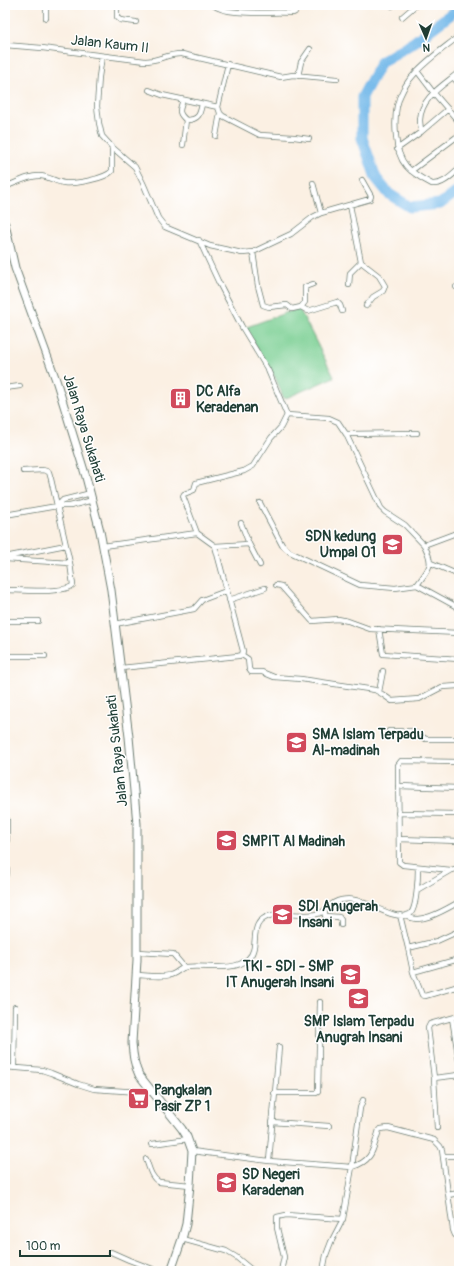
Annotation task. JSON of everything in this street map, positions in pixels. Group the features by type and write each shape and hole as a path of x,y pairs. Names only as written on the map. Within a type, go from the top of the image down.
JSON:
{"main road":[{"name":"Jalan Raya Sukahati","path":"5,224 15,268 56,380 92,497 111,590 129,737 136,816 137,975 132,1044 133,1057 135,1067 139,1075 175,1118 188,1140 192,1151 186,1224 171,1271"}],"street":[{"path":"46,5 46,18"},
{"path":"117,5 118,17 120,20 136,22"},
{"path":"213,5 219,9 234,12 293,13 295,12 295,5"},
{"path":"402,17 416,5"},
{"path":"459,36 417,71 401,94 397,105 395,122 397,149 402,160 411,172 426,181 436,184 447,180 459,169"},
{"name":"Jalan Kaum II","path":"5,45 151,61 174,54 182,54 281,77 285,75 337,79"},
{"path":"298,76 301,62 310,49"},
{"path":"102,56 99,77 98,115 102,136 135,167 162,225 169,229 199,240 210,246 242,253 253,252 291,234 313,217 371,198 362,180"},
{"path":"216,136 220,113 218,107 228,64"},
{"path":"417,71 459,122"},
{"path":"421,132 421,113 427,100 433,92 459,72"},
{"path":"453,77 459,84"},
{"path":"149,90 162,95 218,107"},
{"path":"183,100 180,112 186,120 191,120 200,114 202,104"},
{"path":"397,149 421,132 448,109"},
{"path":"220,113 260,135 309,139"},
{"path":"183,145 186,120"},
{"path":"411,172 459,135"},
{"path":"5,187 35,176 42,176 65,183 79,182 106,175 112,171 112,147"},
{"path":"313,182 322,213"},
{"path":"350,205 361,262 379,276 385,286 383,291 373,297 366,306"},
{"path":"199,240 242,327 268,370 287,415 281,427 271,438 253,466 244,471 196,483 194,490 184,494 184,498 197,533 215,546 249,544"},
{"path":"253,252 258,286 263,305 268,307 287,305 292,308 301,307 308,311 337,302 342,311"},
{"path":"349,285 350,273 361,262"},
{"path":"301,307 305,302 305,287 313,284"},
{"path":"5,388 20,386"},
{"path":"287,415 329,418 338,422 346,434 381,508 387,514 405,525 424,545 431,559 430,567 417,586"},
{"path":"346,434 417,433"},
{"path":"5,590 49,591 72,587 74,583 52,479 49,472 43,470 23,471"},
{"path":"5,515 57,506 70,506 92,497"},
{"path":"57,506 63,500 92,497"},
{"path":"260,503 282,545 290,552 360,585 395,588 417,586 459,608"},
{"path":"241,523 249,544 260,564"},
{"path":"424,545 459,532"},
{"path":"103,546 197,533"},
{"path":"5,558 66,546"},
{"path":"215,546 243,651 242,655"},
{"path":"5,558 70,563"},
{"path":"431,563 459,575"},
{"path":"276,585 281,586 312,621 343,620 366,628 459,633"},
{"path":"229,600 265,588"},
{"path":"115,624 194,609 202,600 226,591"},
{"path":"5,621 38,621"},
{"path":"379,629 383,654 459,658"},
{"path":"121,668 242,655 248,659 249,669 251,672 262,672 274,677 339,684 379,692 389,700 394,701 420,699 442,687 459,686"},
{"path":"5,656 45,656"},
{"path":"379,692 383,671"},
{"path":"389,732 410,731 426,739 459,739"},
{"path":"452,870 403,865 399,862 398,765 399,762 459,762"},
{"path":"398,786 459,788"},
{"path":"398,813 459,814"},
{"path":"5,820 7,820 7,873 5,876"},
{"path":"398,839 459,841"},
{"path":"407,915 412,911 417,890 418,867"},
{"path":"417,890 452,870 459,868"},
{"path":"137,975 168,976 184,967 230,966 241,964 252,954 257,926 264,919 275,915 315,914 325,911 336,902 357,900 400,915 407,915 413,919 423,918 440,912 459,902"},
{"path":"325,911 325,916 339,917 341,920 341,925"},
{"path":"400,915 413,972 422,995 425,996 459,986"},
{"path":"408,948 437,941 459,931"},
{"path":"137,952 172,954 184,967"},
{"path":"413,972 459,959"},
{"path":"274,1093 318,1092 320,1002"},
{"path":"14,1068 15,1007"},
{"path":"437,1128 434,1078 428,1026 430,1024 459,1016"},
{"path":"452,1018 459,1061"},
{"path":"269,1161 278,1047"},
{"path":"5,1067 46,1071 94,1089 154,1093"},
{"path":"434,1078 459,1075"},
{"path":"323,1271 326,1254 343,1219 360,1108 363,1100"},
{"path":"272,1122 329,1126"},
{"path":"192,1151 269,1161 352,1168 362,1165 368,1159 379,1130 383,1128 434,1140 442,1150 452,1230 455,1235 459,1236"},
{"path":"152,1144 188,1140"},
{"path":"443,1156 459,1156"},
{"path":"146,1159 156,1181 190,1185"},
{"path":"448,1195 459,1194"},
{"path":"281,1271 284,1257 277,1228 277,1217 286,1215 343,1219"},
{"path":"182,1239 226,1251 254,1271"},
{"path":"111,1252 158,1271"}],"green space":[{"path":"299,308 334,377 284,399 276,379 244,328"}],"waterway":[{"path":"459,6 451,14 414,42 381,62 362,97 362,138 376,178 389,194 410,207 440,204 459,190"}],"place":[{"name":"DC Alfa Keradenan","path":"181,399"},
{"name":"SDN kedung Umpal 01","path":"392,544"},
{"name":"SMA Islam Terpadu Al-madinah","path":"297,742"},
{"name":"SMPIT Al Madinah","path":"227,841"},
{"name":"SDI Anugerah Insani","path":"282,914"},
{"name":"TKI - SDI - SMP IT Anugerah Insani","path":"350,974"},
{"name":"SMP Islam Terpadu Anugrah Insani","path":"359,999"},
{"name":"Pangkalan Pasir ZP 1","path":"138,1098"},
{"name":"SD Negeri Karadenan","path":"226,1182"}]}
